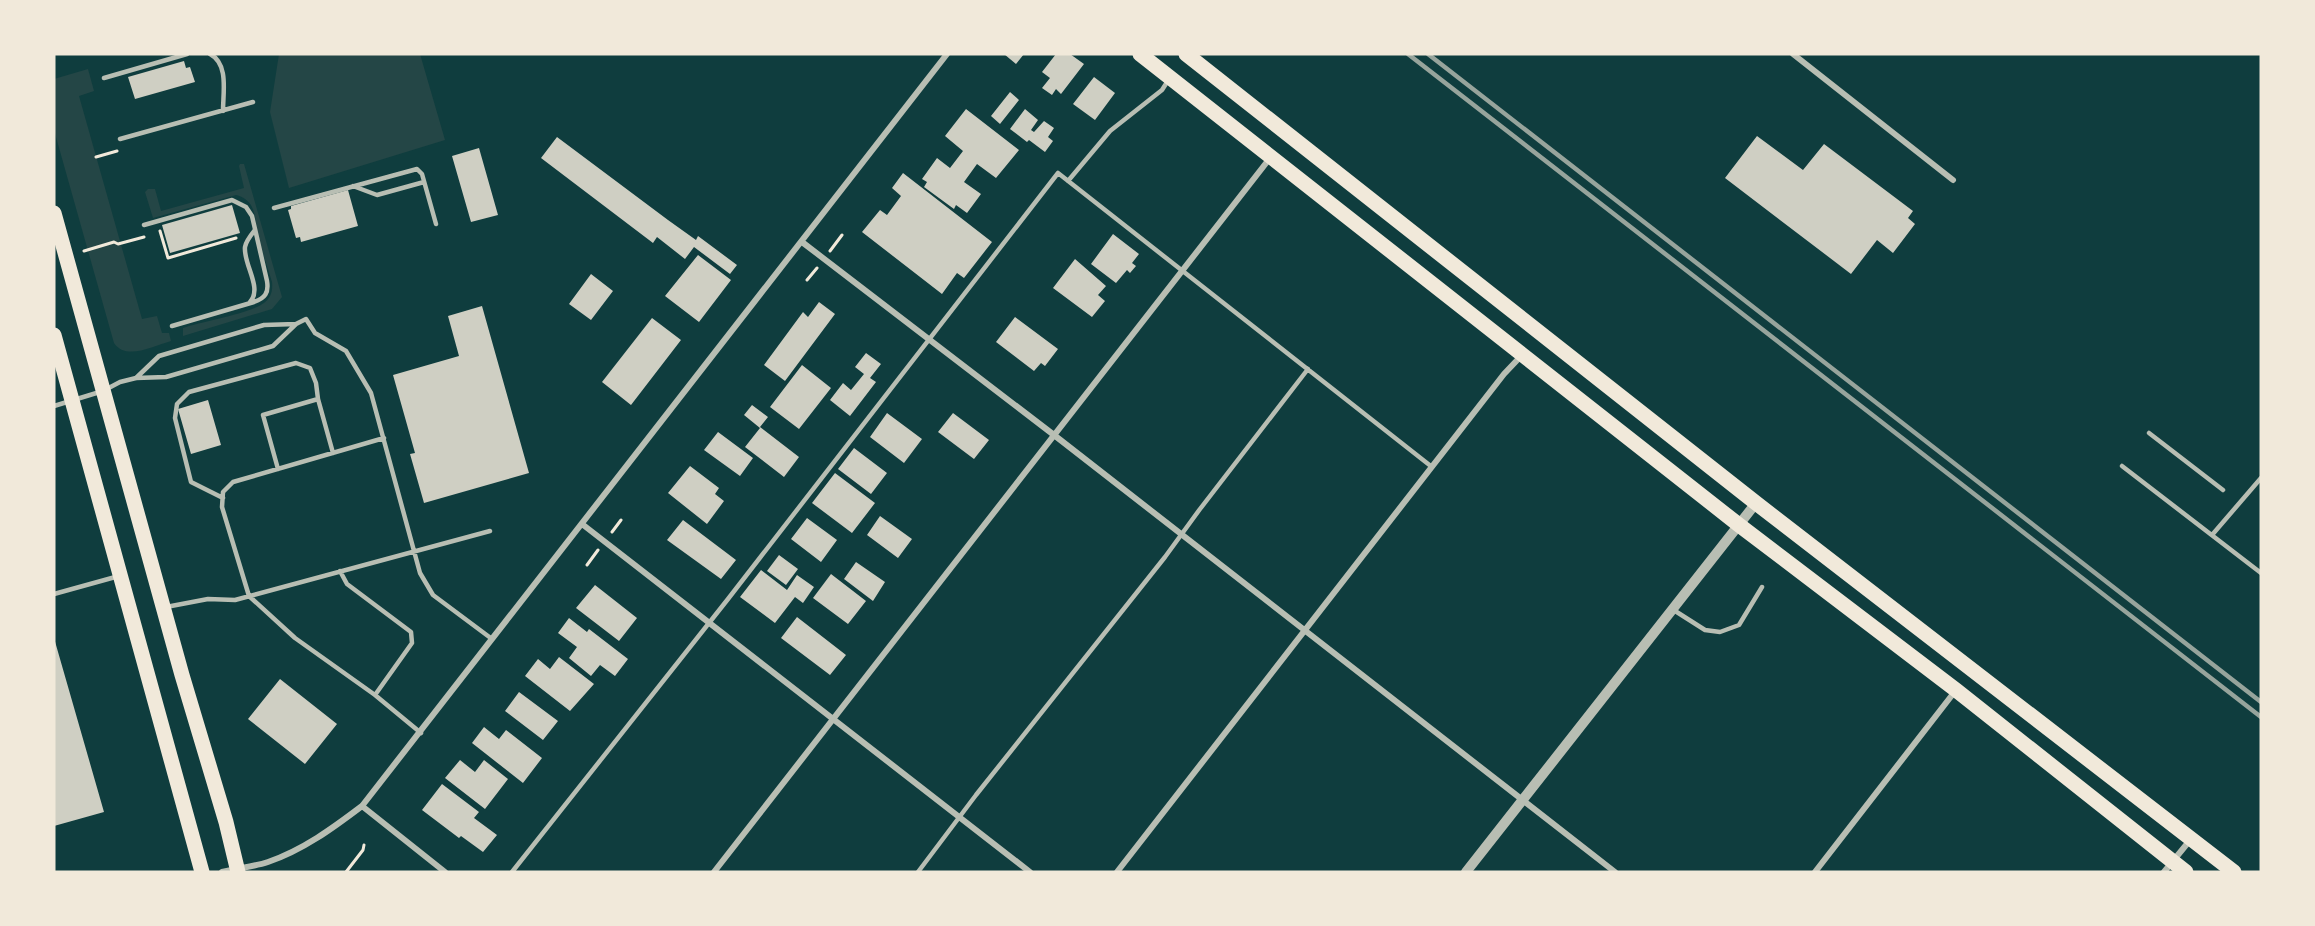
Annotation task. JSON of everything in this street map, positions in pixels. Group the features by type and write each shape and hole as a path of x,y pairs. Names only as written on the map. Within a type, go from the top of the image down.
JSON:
{"main road":[{"path":"1140,54 1524,353 1739,525 1956,690 2168,866 2186,872"},
{"path":"1186,54 1756,503 2234,872"},
{"path":"54,213 163,607 226,822 232,871"},
{"path":"54,335 202,872"}],"street":[{"path":"232,871 269,862 298,848 331,830 362,806 947,54"},
{"path":"1793,54 1953,180"},
{"path":"714,872 1271,157"},
{"path":"802,242 1615,872"},
{"path":"1117,872 1504,374 1524,353"},
{"path":"1466,872 1756,503"},
{"path":"582,524 1030,872"},
{"path":"1815,872 1956,690"},
{"path":"362,806 445,872"},
{"path":"2168,866 2191,838"}],"lane":[{"path":"104,78 187,54"},
{"path":"210,54 217,58 224,73 223,111"},
{"path":"1068,181 1110,131 1162,90 1170,78"},
{"path":"120,139 253,102"},
{"path":"274,208 414,168 420,171 436,224"},
{"path":"513,872 1058,173 1432,466"},
{"path":"353,186 377,195 424,182"},
{"path":"144,225 232,200 246,207 252,216 268,290 262,299 172,326"},
{"path":"245,305 253,300 255,292 245,245 255,230"},
{"path":"136,378 159,356 264,325 296,324 306,320 315,333 346,351 371,393 420,573 434,595 492,639"},
{"path":"54,406 103,391 120,382 136,378 166,377 273,346 296,324"},
{"path":"223,498 191,482 175,418 177,404 189,392 297,363 309,368 316,383 318,399 333,453"},
{"path":"918,872 1308,369"},
{"path":"278,469 262,415 318,399"},
{"path":"2149,433 2223,490"},
{"path":"384,438 233,482 223,492 222,507 249,596 295,638 375,695 421,733"},
{"path":"2122,466 2261,573"},
{"path":"2212,535 2261,478"},
{"path":"163,607 208,598 235,600 490,531"},
{"path":"340,571 347,584 411,632 412,643 375,695"},
{"path":"54,594 122,575"},
{"path":"1672,609 1705,630 1720,632 1739,625 1762,587"}],"path":[{"path":"154,222 159,228 168,258 193,248 240,237"},
{"path":"84,250 147,236"},
{"path":"346,872 363,850 364,845"}],"shaded area":[{"path":"279,54 420,54 445,140 289,188 270,112"},
{"path":"88,69 94,91 79,96 142,319 157,316 162,333 169,333 171,341 140,351 125,351 114,343 54,130 54,79"},
{"path":"240,164 244,164 282,297 272,309 183,336 183,328 248,311 264,303 270,297 272,282 259,241 254,213 249,202 236,195 153,218 145,192 148,189 155,189 161,211 244,188"}],"building":[{"path":"1004,54 1024,54 1016,64"},
{"path":"1056,54 1070,54 1084,64 1061,94 1056,89 1052,95 1042,88 1050,78 1042,72"},
{"path":"184,61 186,68 190,67 195,82 135,99 128,77"},
{"path":"1094,77 1115,93 1095,120 1073,104"},
{"path":"1010,92 1019,100 1000,124 991,116"},
{"path":"966,109 1019,150 996,178 977,164 964,182 981,194 967,213 956,205 954,209 924,187 927,182 922,179 937,158 950,168 963,151 945,136"},
{"path":"1025,109 1038,120 1031,130 1034,132 1044,121 1054,128 1048,137 1053,141 1045,152 1010,129"},
{"path":"1757,136 1803,170 1824,144 1913,211 1908,218 1915,224 1893,253 1877,240 1851,274 1725,178"},
{"path":"557,137 696,240 698,236 737,265 730,274 694,247 685,259 657,237 653,243 541,158"},
{"path":"479,148 498,215 471,222 452,156"},
{"path":"903,173 992,242 964,278 957,273 942,294 862,232 880,210 887,215 901,196 892,188"},
{"path":"348,190 358,226 301,242 300,237 296,238 288,210 291,206"},
{"path":"232,205 240,233 170,253 162,225"},
{"path":"1113,234 1139,254 1132,263 1136,266 1130,273 1127,270 1116,283 1091,264"},
{"path":"698,255 731,280 699,322 665,296"},
{"path":"1075,259 1106,286 1098,295 1105,301 1092,317 1053,288"},
{"path":"591,274 613,291 591,320 569,304"},
{"path":"819,302 835,314 785,381 764,365 803,312 808,317"},
{"path":"482,306 529,473 424,503 410,454 415,453 393,375 459,356 448,316"},
{"path":"1015,317 1058,349 1045,366 1041,363 1034,371 996,342"},
{"path":"652,318 681,340 631,405 602,382"},
{"path":"866,353 881,364 870,378 876,382 850,416 830,400 843,383 851,390 864,374 855,367"},
{"path":"802,365 831,388 799,429 770,407"},
{"path":"208,400 221,445 191,454 178,409"},
{"path":"752,405 768,417 760,427 799,457 784,477 745,447 760,428 744,415"},
{"path":"887,413 922,439 904,463 870,437"},
{"path":"953,413 989,440 974,459 938,432"},
{"path":"718,432 753,458 740,476 704,450"},
{"path":"854,448 887,473 871,494 838,469"},
{"path":"690,466 719,488 715,494 724,501 707,524 668,493"},
{"path":"835,473 875,503 852,533 812,503"},
{"path":"880,516 912,539 898,558 867,535"},
{"path":"807,518 837,540 821,562 791,539"},
{"path":"683,520 736,560 721,579 667,540"},
{"path":"779,555 798,569 786,585 767,571"},
{"path":"856,562 885,582 873,601 844,579"},
{"path":"761,570 787,590 797,575 814,587 803,603 795,597 775,623 740,597"},
{"path":"831,574 866,601 848,624 813,598"},
{"path":"595,585 637,618 619,641 576,608"},
{"path":"797,617 846,655 830,675 781,638"},
{"path":"569,618 587,632 589,629 628,659 615,676 600,665 591,676 569,658 577,647 558,633"},
{"path":"54,638 104,812 54,826"},
{"path":"559,657 594,684 570,711 525,676 538,659 550,669"},
{"path":"280,679 337,724 305,764 248,719"},
{"path":"519,692 558,721 543,740 505,711"},
{"path":"484,727 499,739 506,730 542,758 523,783 472,743"},
{"path":"460,760 475,772 484,760 508,779 485,809 445,778"},
{"path":"442,784 479,812 474,818 497,835 483,852 461,836 459,838 422,810"}],"railway":[{"path":"1408,54 2261,717"},
{"path":"1428,54 2261,702"}]}
